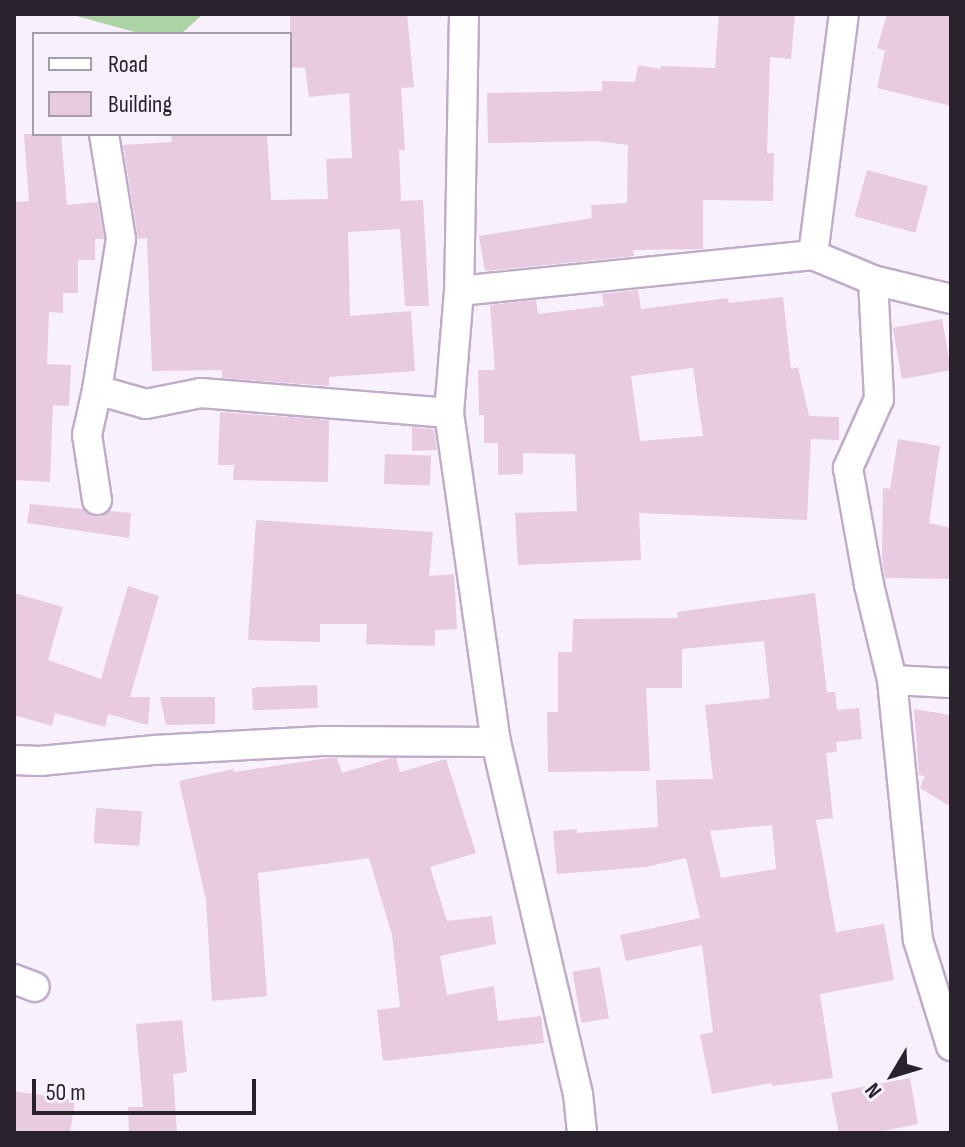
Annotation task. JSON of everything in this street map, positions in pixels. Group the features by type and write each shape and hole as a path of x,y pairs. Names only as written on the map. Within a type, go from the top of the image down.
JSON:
{"street":[{"path":"464,14 459,291 449,413 496,742 578,1094 582,1133"},
{"path":"813,255 844,14"},
{"path":"97,500 87,435 121,239 104,136"},
{"path":"459,291 813,255 873,280 951,299"},
{"path":"873,280 879,399 848,468 869,585 892,680 918,940 951,1046"},
{"path":"97,390 146,404 201,393 449,413"},
{"path":"892,680 951,683"},
{"path":"14,760 40,761 155,750 323,741 496,742"}],"green space":[{"path":"69,14 203,14 183,32 135,32"}],"building":[{"path":"290,14 407,14 414,87 401,88 405,150 399,150 401,201 423,200 429,306 405,306 400,229 348,232 350,316 411,311 415,371 329,377 329,386 222,378 222,370 152,371 147,238 138,239 123,145 172,142 171,136 267,136 271,200 328,199 326,159 352,158 349,93 309,97 305,68 292,67"},
{"path":"719,14 795,14 791,59 770,57 767,153 774,153 773,201 703,200 703,249 633,250 634,256 485,271 479,236 592,218 591,205 627,203 628,145 596,141 488,143 487,93 602,91 602,81 635,82 638,65 661,69 661,66 715,68"},
{"path":"887,14 951,14 951,106 877,88 885,51 877,48"},
{"path":"24,134 61,136 67,205 98,202 104,239 95,239 95,260 78,260 78,293 63,293 63,313 49,312 47,364 71,365 69,406 53,405 50,482 14,480 14,202 29,201"},
{"path":"867,170 928,186 915,233 855,216"},
{"path":"638,290 641,309 728,298 729,303 783,297 791,369 798,367 809,416 839,417 839,440 811,439 807,520 639,513 641,560 518,565 515,513 577,511 575,454 523,453 523,474 498,475 498,443 484,443 484,415 479,415 478,370 495,370 490,305 536,300 538,314 604,306 602,294","holes":["693,368 703,436 640,441 631,376"]},
{"path":"942,319 951,370 902,379 893,328"},
{"path":"220,412 329,420 328,482 233,480 234,465 218,465"},
{"path":"412,427 434,429 437,450 412,451"},
{"path":"898,439 940,446 929,523 951,528 951,579 885,578 882,559 883,488 890,489"},
{"path":"385,454 431,456 430,486 384,484"},
{"path":"30,504 83,509 99,517 110,511 131,513 129,538 27,523"},
{"path":"256,520 433,532 429,576 454,574 457,629 435,630 435,646 366,644 367,624 320,624 320,642 248,640"},
{"path":"128,586 159,596 130,697 150,697 148,725 108,714 105,727 55,713 52,726 14,715 14,593 63,607 48,660 101,679"},
{"path":"815,593 827,692 835,692 837,710 859,708 862,739 836,742 837,752 826,753 833,818 816,820 836,932 884,924 894,980 820,994 833,1078 772,1086 772,1083 712,1094 700,1035 713,1032 702,945 626,961 620,935 700,918 686,858 646,867 557,874 553,831 577,829 577,833 658,827 656,780 713,779 705,705 770,698 764,641 682,649 682,688 646,688 650,771 548,772 547,712 558,712 558,652 572,652 573,619 678,618 677,612","holes":["772,825 776,869 721,878 710,831"]},
{"path":"317,685 318,708 253,710 252,687"},
{"path":"160,697 215,697 215,724 166,725"},
{"path":"914,709 951,715 951,807 920,788 925,776 919,775"},
{"path":"337,758 342,773 391,758 396,758 400,772 446,759 476,853 430,867 447,921 492,916 496,944 440,956 447,995 494,986 498,1021 541,1016 544,1043 383,1061 377,1010 400,1007 392,935 369,858 258,873 267,996 212,1001 206,900 179,781 233,769 234,772"},
{"path":"96,808 142,811 139,846 94,843"},
{"path":"600,967 609,1018 581,1023 572,972"},
{"path":"182,1020 187,1072 173,1074 177,1133 129,1133 128,1107 143,1107 136,1024"},
{"path":"910,1078 918,1124 873,1133 839,1133 831,1093"},
{"path":"14,1091 75,1100 70,1133 14,1133"}]}
